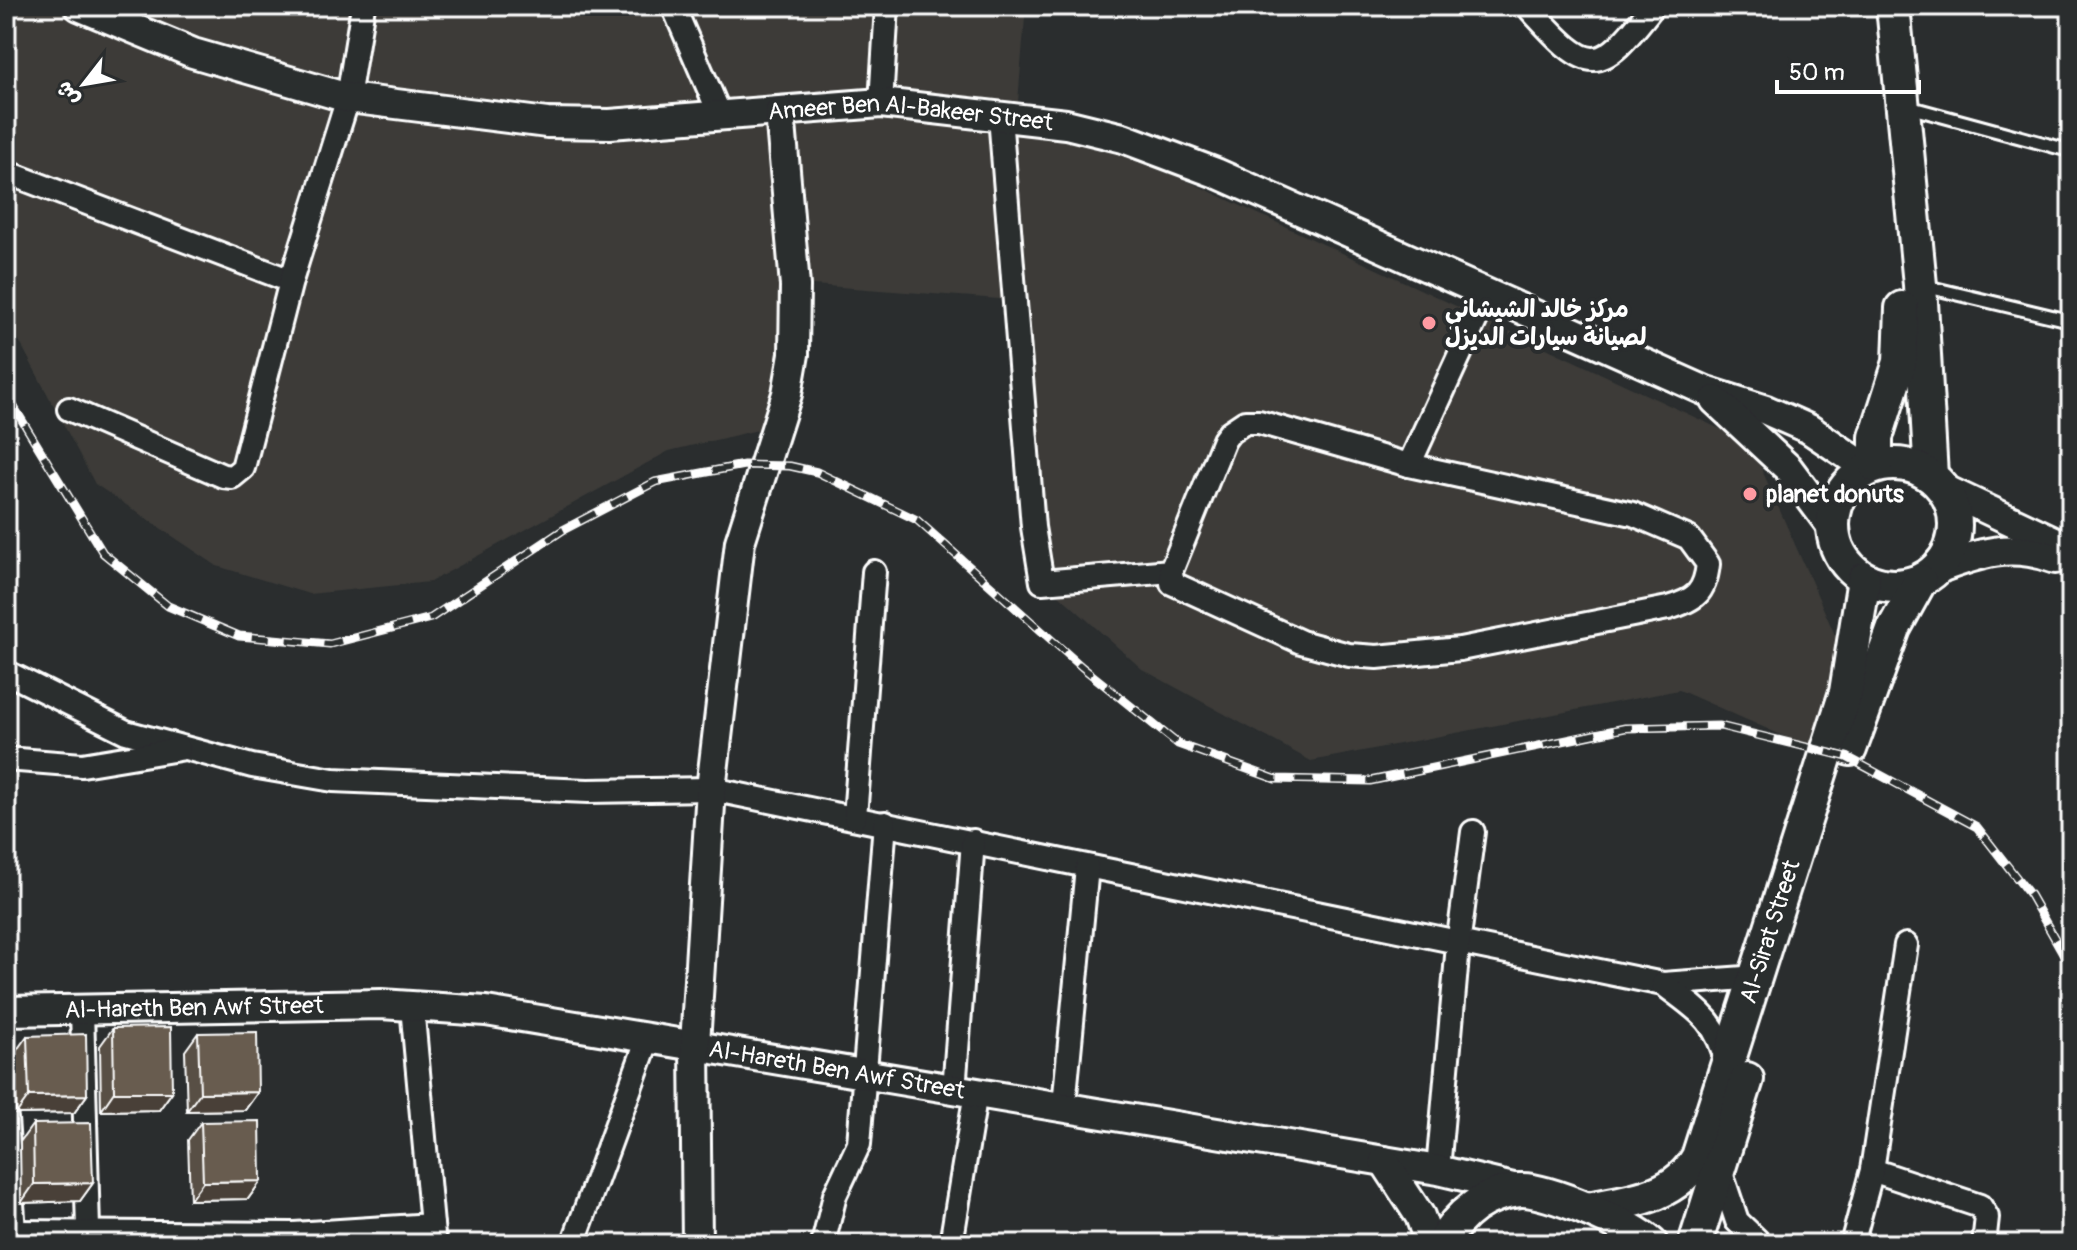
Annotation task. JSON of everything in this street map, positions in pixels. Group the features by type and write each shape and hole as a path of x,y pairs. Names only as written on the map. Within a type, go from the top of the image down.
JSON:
{"main road":[{"path":"1872,467 1876,437 1900,362 1904,333 1873,6"},
{"path":"1893,6 1937,483"},
{"path":"1895,463 1914,467 1937,483 1953,509 1955,530 1950,551 1929,575 1901,586 1882,586 1864,579 1848,566 1837,548 1832,527 1835,507 1844,488 1872,467 1895,463"},
{"name":"Al-Sirat Street","path":"1695,1244 1847,757 1894,628 1929,575"},
{"name":"Al-Sirat Street","path":"1587,1209 1643,1199 1663,1191 1690,1171 1698,1157 1758,977 1846,692 1864,579"},
{"path":"1442,1244 1457,1218 1475,1204 1522,1190"},
{"name":"Al-Hareth Ben Awf Street","path":"1522,1190 1587,1209 1640,1234 1651,1244"}],"street":[{"name":"Ameer Ben Al-Bakeer Street","path":"79,6 193,53 348,98 547,123 610,124 881,103 1066,124 1123,138 1216,173 1706,391 1766,410 1809,429 1872,467"},
{"path":"69,409 223,476 239,475 291,281 348,98 363,6"},
{"path":"673,6 721,117"},
{"path":"881,103 887,6"},
{"path":"1532,7 1565,48 1579,58 1594,61 1612,53 1653,6"},
{"path":"697,1244 695,1044 711,789 740,542 787,394 794,354 795,286 780,112"},
{"path":"1000,116 1033,527 1042,582 1171,571"},
{"path":"6,172 291,281"},
{"path":"1409,465 1488,293"},
{"name":"Ameer Ben Al-Bakeer Street","path":"1706,391 1788,468 1832,527"},
{"path":"1259,422 1409,465 1633,514 1669,527 1700,549 1708,564 1706,583 1700,595 1668,608 1460,649 1387,657 1349,655 1301,642 1172,583 1171,571 1224,440 1237,426 1259,422"},
{"path":"1937,483 2071,549"},
{"path":"1929,575 1999,548 2020,548 2071,566"},
{"path":"855,817 874,572"},
{"path":"6,672 126,732 252,766 333,780 588,791 711,789 973,841 1458,945 1663,984 1758,977"},
{"path":"6,759 82,765 183,748"},
{"path":"823,1244 835,1195 859,1144 885,823"},
{"path":"1438,1170 1458,945 1473,832"},
{"path":"951,1244 965,1091 973,841"},
{"path":"1064,1105 1087,867"},
{"path":"1852,1244 1872,1170 1906,945"},
{"path":"1663,984 1702,1012 1714,1027 1722,1040 1728,1067"},
{"name":"Al-Hareth Ben Awf Street","path":"6,1011 277,1004 412,1006 486,1011 1064,1105 1438,1170 1522,1190"},
{"path":"6,1118 14,1238 88,1230 433,1235 412,1006"},
{"path":"82,1010 88,1230"},
{"path":"573,1244 649,1036"},
{"path":"1384,1161 1415,1206 1430,1244"},
{"path":"1719,1167 1737,1221 1761,1244"},
{"path":"1872,1170 1980,1206 1987,1217 1984,1244"}],"lane":[{"path":"1901,105 2071,151"},
{"path":"1920,285 2071,321"}],"shaded area":[{"path":"6,6 1026,6 1018,102 1750,443 1839,644 1813,749 1679,690 1311,761 1142,669 1049,586 1012,300 800,284 762,429 669,451 430,582 309,594 217,566 95,484 6,316"}],"building":[{"path":"171,1027 172,1092 114,1092 113,1028"},
{"path":"257,1032 258,1092 200,1093 198,1033"},
{"path":"86,1034 87,1095 29,1096 27,1036"},
{"path":"260,1121 261,1181 203,1182 201,1122"},
{"path":"91,1123 93,1183 34,1184 33,1124"},
{"path":"8,1174 11,1232 6,1232"}],"railway":[{"path":"6,394 103,553 168,606 239,636 330,644 431,618 563,530 655,482 744,465 790,466 817,472 917,520 1082,667 1178,744 1275,779 1370,781 1625,728 1720,726 1847,757 1977,827 2030,895 2071,967"}],"place":[{"name":"مركز خالد الشيشاني لصيانة سيارات الديزل","path":"1429,323"},
{"name":"planet donuts","path":"1750,494"}]}
